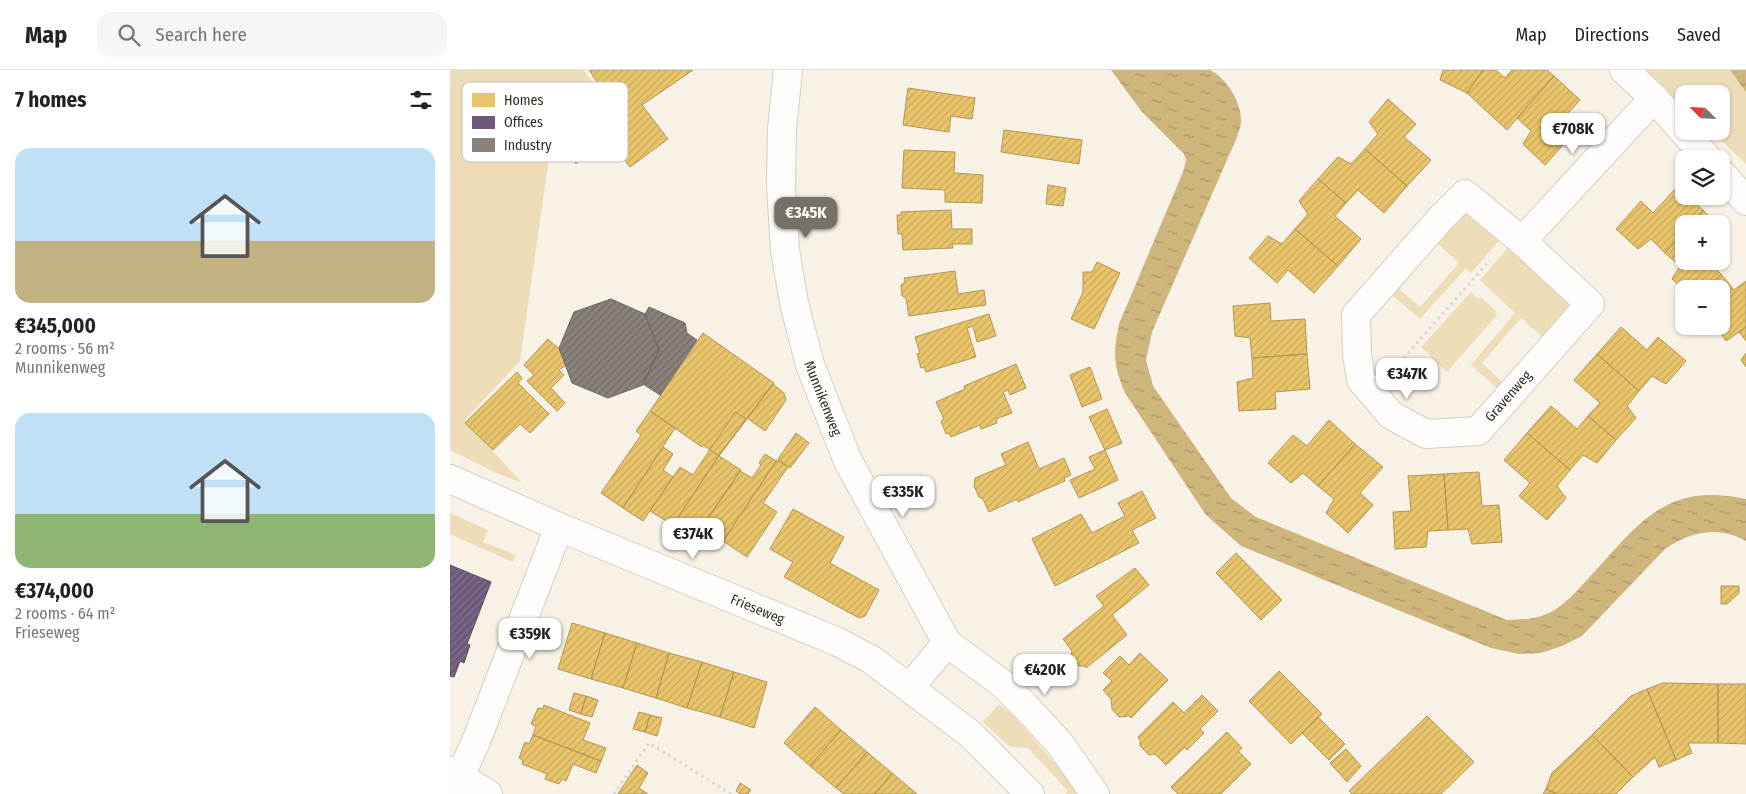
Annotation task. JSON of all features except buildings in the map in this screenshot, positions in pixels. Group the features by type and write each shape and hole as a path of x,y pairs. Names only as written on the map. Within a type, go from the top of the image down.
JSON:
{"street":[{"name":"Munnikenweg","path":"788,70 782,129 781,175 785,250 794,302 810,365 848,461 948,643"},
{"path":"1624,70 1654,98 1700,150"},
{"path":"1518,237 1654,98"},
{"path":"1730,183 1746,201"},
{"name":"Gravenweg","path":"1464,194 1518,237 1590,304 1478,431 1426,434 1391,415 1361,380 1357,354 1356,316 1464,194"},
{"name":"Frieseweg","path":"450,479 559,527 838,642 872,660 970,733 1030,794"},
{"path":"488,794 454,780 477,739 559,527"},
{"path":"910,687 948,643 1003,684 1027,708 1060,744 1095,794"}],"path":[{"path":"1373,394 1518,237"},
{"path":"614,794 649,743 731,794"}],"shaded area":[{"path":"450,70 584,70 593,82 462,82 462,162 548,162 520,361 465,420 522,483 496,473 450,450"},
{"path":"1644,70 1730,70 1746,92 1746,164 1721,140 1730,140 1730,85 1675,85 1675,98"},
{"path":"1470,213 1501,238 1471,273 1466,268 1420,319 1392,295 1399,289 1420,307 1459,263 1439,245 1439,242 1461,215"},
{"path":"1510,245 1568,301 1568,308 1544,336 1541,336 1521,318 1482,363 1502,382 1498,389 1471,365 1515,313 1480,280"},
{"path":"1471,292 1496,311 1497,315 1447,372 1421,347"},
{"path":"450,513 488,530 483,542 516,555 513,562 450,534"},
{"path":"999,704 1013,715 1081,794 1066,794 1067,790 1028,748 1010,747 983,722"}],"water":[{"path":"1111,70 1210,70 1228,85 1239,107 1241,126 1237,137 1152,332 1146,360 1153,386 1231,498 1256,517 1507,620 1537,617 1560,606 1637,527 1654,513 1672,503 1693,497 1717,495 1746,499 1746,541 1736,536 1715,532 1684,538 1665,549 1582,636 1562,646 1541,653 1519,654 1491,648 1241,546 1206,515 1125,393 1118,374 1115,351 1119,324 1183,172 1186,160 1184,154 1142,112"},
{"path":"1730,70 1746,70 1746,92"}]}
